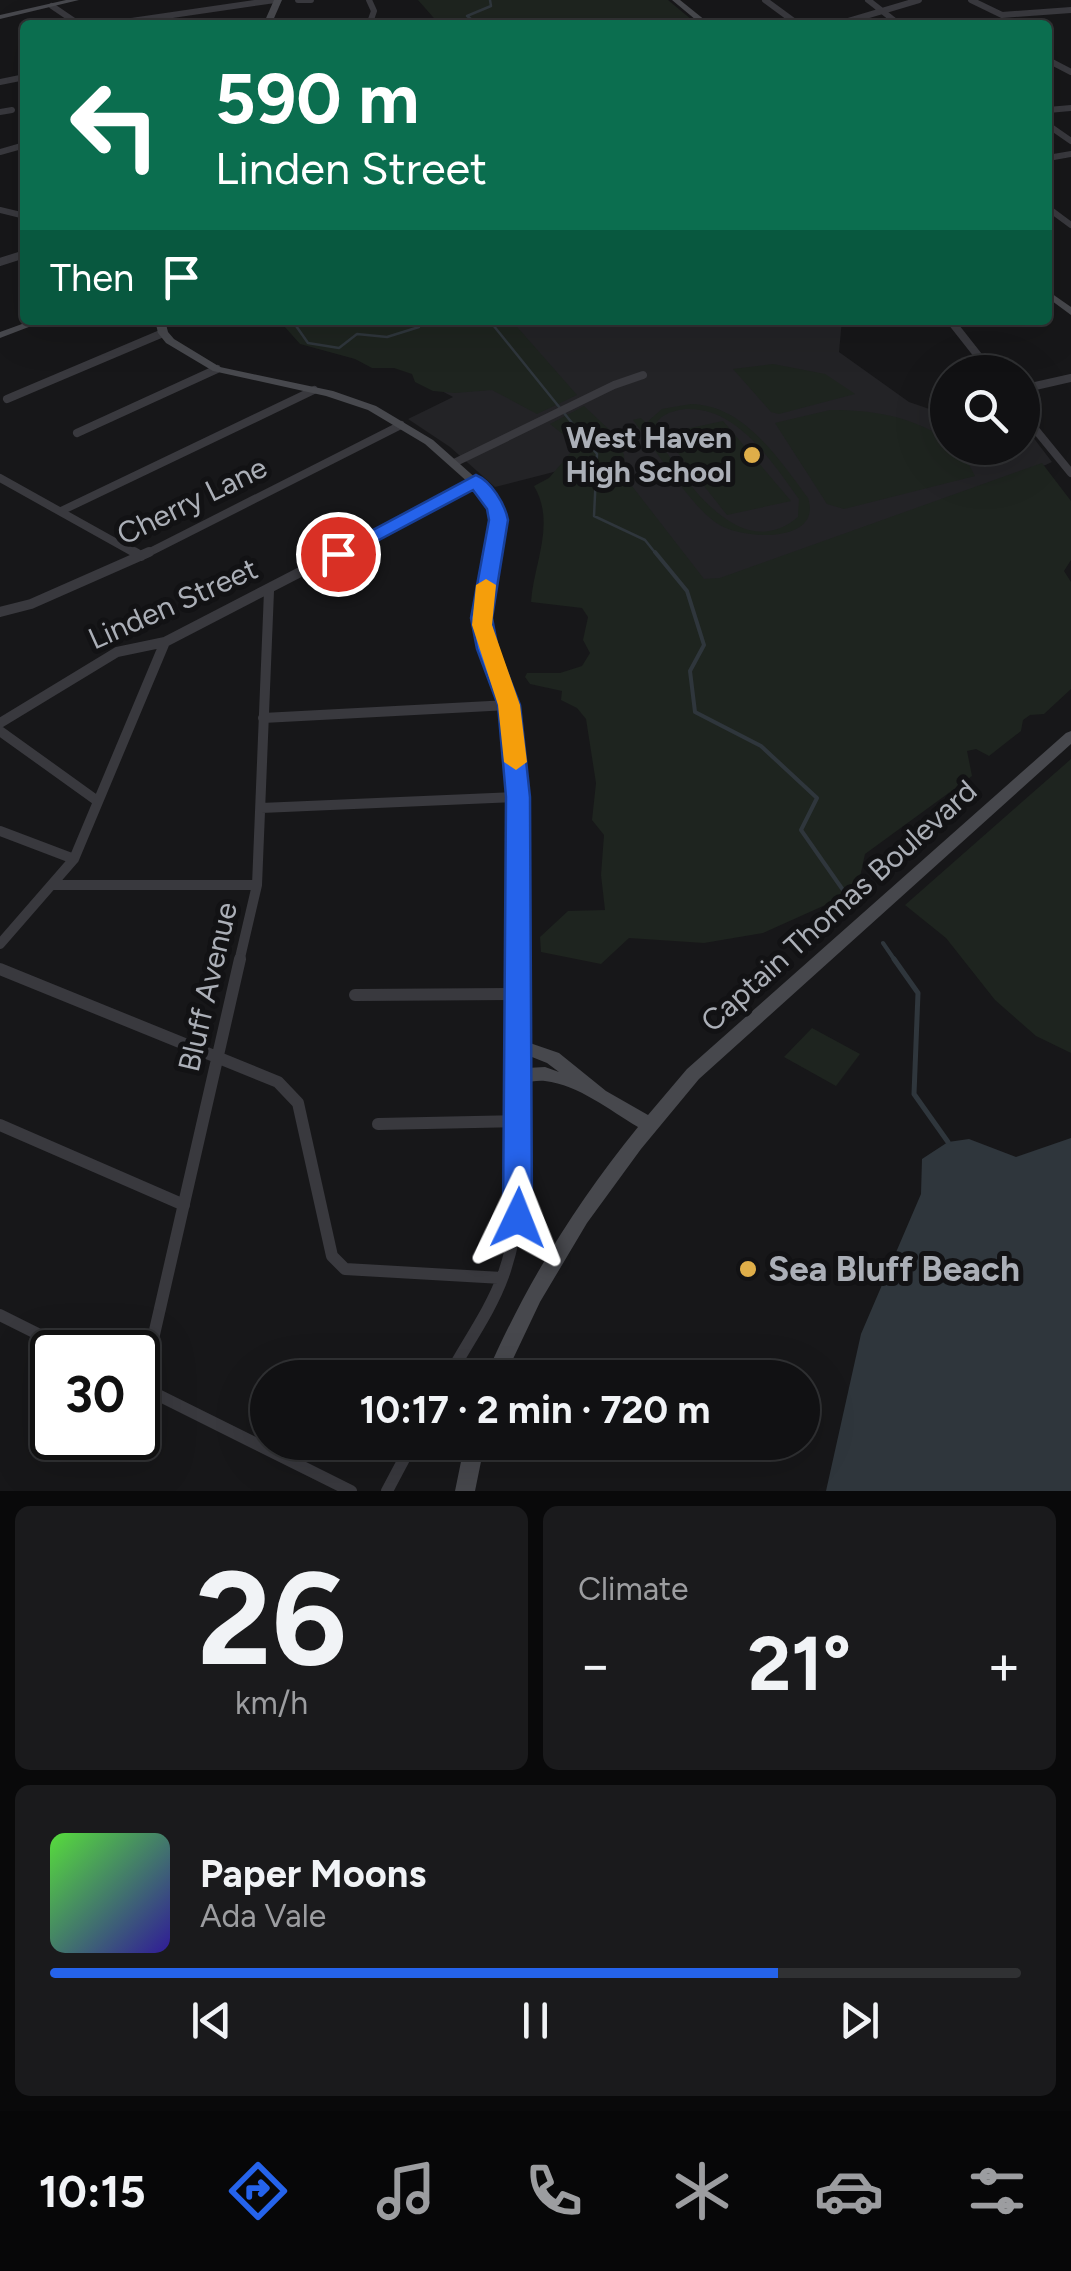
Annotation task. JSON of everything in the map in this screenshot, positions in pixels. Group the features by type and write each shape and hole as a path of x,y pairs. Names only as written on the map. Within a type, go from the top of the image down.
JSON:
{"main road":[{"path":"0,17 76,0"},
{"path":"676,0 701,20"},
{"path":"0,335 28,325"},
{"path":"162,327 180,350 217,369 359,402 402,425 456,462 493,499 498,520 482,625 509,705 518,797 519,1076 545,1074 590,1088 649,1124"},
{"name":"Captain Thomas Boulevard","path":"503,1360 564,1246 649,1124 693,1074 1071,736"},
{"path":"519,1047 552,1057 579,1074 590,1088"},
{"path":"465,1491 471,1460"}],"street":[{"path":"138,20 276,0"},
{"path":"298,0 312,0"},
{"path":"765,0 792,20"},
{"path":"868,0 893,20"},
{"path":"851,20 919,0"},
{"path":"971,0 999,18 1071,10"},
{"path":"52,6 73,20"},
{"path":"0,112 12,110"},
{"path":"954,325 978,355"},
{"path":"8,399 162,327"},
{"path":"77,433 217,369"},
{"path":"456,462 578,402 644,375"},
{"path":"1040,385 1071,378"},
{"path":"61,511 314,390"},
{"name":"Cherry Lane","path":"0,612 31,604 141,556 402,425"},
{"path":"1040,435 1071,473"},
{"path":"0,478 141,556"},
{"name":"Linden Street","path":"0,722 117,652 165,642 476,481"},
{"name":"Bluff Avenue","path":"154,1330 257,885 269,590"},
{"path":"0,944 54,886 74,858 165,642"},
{"path":"263,718 509,705"},
{"path":"0,731 96,800"},
{"path":"261,808 518,797"},
{"path":"0,831 74,858"},
{"path":"54,886 257,885"},
{"path":"0,969 278,1082 298,1103 331,1249 339,1266 359,1272 502,1278"},
{"path":"356,995 518,994"},
{"path":"458,1360 502,1278 518,1218 519,1076"},
{"path":"378,1124 519,1121"},
{"path":"0,1125 184,1205"},
{"path":"0,1315 30,1330"},
{"path":"160,1396 352,1491"},
{"path":"387,1491 403,1460"}],"shaded area":[{"path":"418,0 668,0 692,20 436,20"},
{"name":"West Haven High School","path":"434,325 842,325 839,352 909,402 930,409 930,465 1040,465 1040,446 1052,462 710,587 573,467 495,487 450,447 408,419 453,397 440,390"},
{"path":"515,325 577,395 537,414 492,390 433,391 415,382 412,374 394,368 372,368 355,359 300,344 284,326"},
{"path":"773,364 825,374 855,394 779,414 771,412 733,369"},
{"path":"691,404 710,407 727,413 758,436 808,498 809,513 804,524 792,531 761,535 729,529 708,516 633,420 641,418 646,423 662,409","holes":["704,410 737,426 764,453 799,499 798,517 776,530 755,531 734,524 697,493 655,435 655,429 659,419 668,413"]},
{"path":"584,406 618,438 625,477 704,579 720,578 1042,463 1071,501 1071,560 1064,571 1071,582 1071,689 1044,714 1023,720 1021,731 989,756 976,749 967,751 972,776 865,854 856,895 843,906 832,902 763,933 704,943 629,938 601,964 541,952 540,937 568,911 605,910 601,875 604,835 592,820 596,783 586,719 577,708 561,700 562,691 530,684 525,677 527,673 560,673 582,666 590,653 583,640 588,617 582,608 531,602 544,528 534,486 549,478 573,450 564,435 550,424"},
{"path":"830,410 876,413 905,420 930,431 930,465 969,465 975,476 844,509 827,504 775,423"},
{"path":"723,421 791,501 727,515 663,434"},
{"path":"1071,759 1071,1053 1036,1036 995,1000 946,938 905,905"},
{"path":"812,1028 860,1054 836,1086 784,1057"},
{"path":"1071,1138 1071,1491 826,1491 861,1334 921,1194 922,1159 948,1142 969,1139 1016,1157"}],"waterway":[{"path":"472,20 467,16 491,6 490,0"},
{"path":"295,325 308,343 339,348 357,334 387,337 419,325"},
{"path":"493,325 597,454 594,516 645,540 657,555"},
{"path":"655,552 687,591 704,645 690,671 695,712 761,746 817,798 801,830 850,900"},
{"path":"883,943 896,962"},
{"path":"894,959 918,993 914,1094 948,1142"}],"slow traffic":[{"path":"486,585 482,625 509,705 516,762"}],"place":[{"name":"West Haven High School","path":"752,455"},
{"name":"Sea Bluff Beach","path":"748,1269"}],"route":[{"path":"338,554 476,481 496,508 496,537 482,625 509,705 518,797 518,1218"}]}
